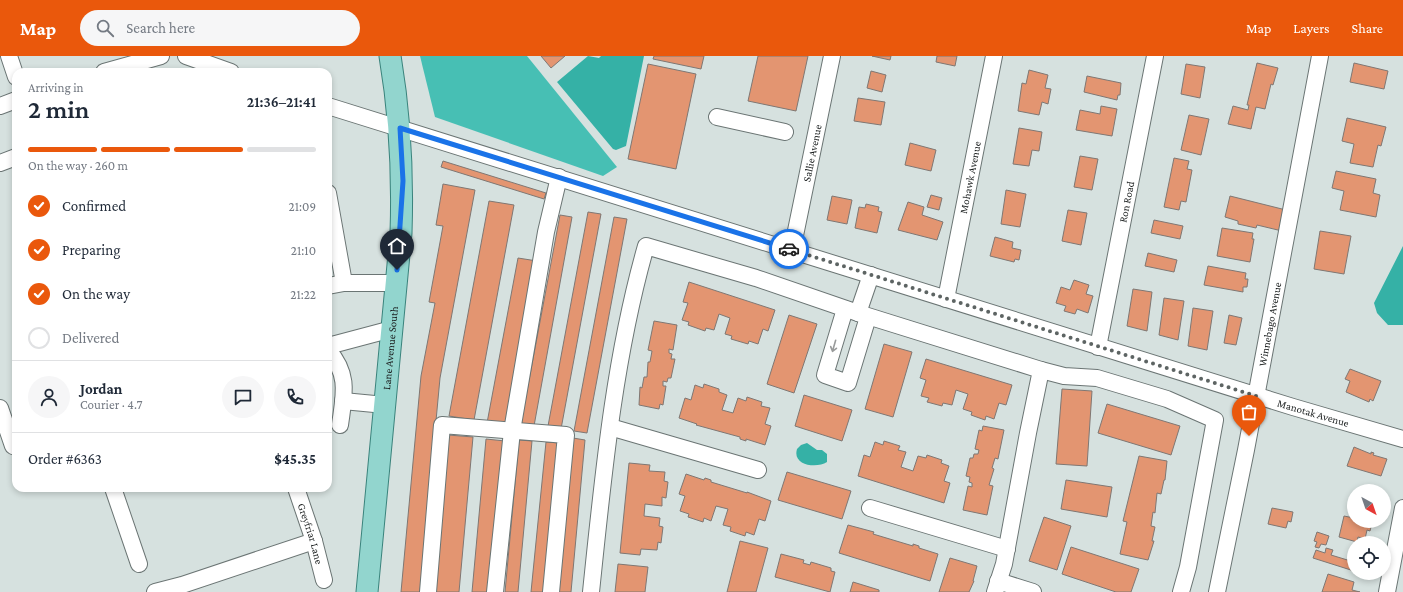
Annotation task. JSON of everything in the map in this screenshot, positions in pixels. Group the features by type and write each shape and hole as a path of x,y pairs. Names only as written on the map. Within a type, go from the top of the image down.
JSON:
{"main road":[{"name":"Lane Avenue South","path":"367,592 401,233 403,181 400,128 390,56"}],"street":[{"path":"9,56 13,68"},
{"path":"118,68 161,56"},
{"path":"186,56 220,68"},
{"name":"Sallie Avenue","path":"792,250 832,56"},
{"name":"Mohawk Avenue","path":"946,299 994,56"},
{"name":"Ron Road","path":"1098,347 1156,56"},
{"name":"Winnebago Avenue","path":"1216,592 1256,396 1320,56"},
{"path":"0,106 12,102"},
{"name":"Manotak Avenue","path":"332,107 1256,396 1403,439"},
{"path":"716,117 785,132"},
{"path":"0,163 12,158"},
{"path":"495,592 512,431 546,232 559,177"},
{"path":"332,216 344,283"},
{"path":"591,592 603,472 610,427 634,287 646,246 756,278 857,313 1041,370 1064,376 1097,378 1167,399 1215,420 1188,567 1181,592"},
{"path":"857,313 871,275"},
{"path":"332,285 344,283 396,283"},
{"path":"332,345 392,329"},
{"path":"332,355 336,360 345,384 340,425"},
{"path":"1033,592 996,586 1007,549 1041,370"},
{"path":"343,401 385,405"},
{"path":"0,408 10,447"},
{"path":"428,592 442,425 566,435 551,592"},
{"path":"610,427 758,470"},
{"path":"113,492 139,564"},
{"name":"Greyfriar Lane","path":"297,492 314,542 324,580"},
{"path":"870,508 1007,549"},
{"path":"1387,592 1403,508"},
{"path":"155,592 182,585 314,542"}],"shaded area":[{"path":"420,56 527,56 617,167 603,176 435,117"},
{"path":"588,56 599,58 601,56 644,56 626,146 616,150 613,149 557,82"},
{"path":"1403,246 1403,325 1388,325 1377,313 1374,303"},
{"path":"807,443 817,450 822,450 827,454 827,462 811,465 801,462 796,454 797,449 801,445"}],"building":[{"path":"541,56 565,56 551,68"},
{"path":"654,56 704,56 701,69 653,59"},
{"path":"758,56 808,56 796,111 748,101"},
{"path":"872,56 891,56 890,60"},
{"path":"937,56 957,56 955,66 936,62"},
{"path":"1257,63 1278,68 1273,85 1271,84 1265,109 1256,107 1251,129 1228,124 1233,106 1248,110 1249,105 1247,105"},
{"path":"1354,63 1388,71 1384,89 1350,82"},
{"path":"648,64 696,74 676,169 628,159"},
{"path":"1186,64 1205,67 1200,98 1181,94"},
{"path":"1029,70 1048,75 1045,88 1051,89 1048,104 1042,102 1039,115 1018,111 1022,83 1026,84"},
{"path":"871,71 886,75 882,92 867,88"},
{"path":"1087,76 1121,83 1120,95 1118,95 1117,100 1084,92"},
{"path":"858,98 885,102 881,125 854,121"},
{"path":"1101,106 1117,109 1112,136 1076,130 1080,110 1100,114"},
{"path":"1189,115 1209,119 1201,155 1181,150"},
{"path":"1347,118 1386,127 1381,146 1378,145 1373,167 1350,163 1354,144 1342,141"},
{"path":"1019,128 1042,132 1039,151 1032,150 1029,166 1013,164"},
{"path":"910,143 936,150 931,171 905,165"},
{"path":"1080,156 1098,159 1092,190 1074,187"},
{"path":"1174,158 1189,161 1187,169 1192,170 1186,202 1181,201 1179,210 1164,207"},
{"path":"443,161 546,193 544,199 441,167"},
{"path":"1336,171 1376,179 1373,193 1380,195 1376,217 1340,210 1344,191 1332,188"},
{"path":"443,184 475,190 440,378 420,592 401,592 421,376 435,303 429,302 443,226 436,225"},
{"path":"1006,190 1026,194 1020,227 1001,224"},
{"path":"931,195 942,198 939,210 927,207"},
{"path":"832,196 852,200 847,224 827,220"},
{"path":"1230,196 1286,210 1282,231 1257,225 1256,228 1238,224 1238,221 1225,217"},
{"path":"489,201 514,205 474,420 449,416"},
{"path":"908,202 924,207 922,215 943,222 937,240 898,230"},
{"path":"866,204 879,207 878,211 882,212 877,233 855,228 859,207 865,208"},
{"path":"1068,210 1087,213 1081,245 1062,241"},
{"path":"588,212 601,214 561,429 548,426"},
{"path":"560,215 572,217 534,426 521,423"},
{"path":"614,217 627,219 587,433 574,431"},
{"path":"1154,220 1183,226 1180,239 1151,233"},
{"path":"1222,228 1253,233 1252,239 1254,239 1250,262 1217,256"},
{"path":"1320,231 1351,236 1344,274 1314,269"},
{"path":"995,237 1013,242 1012,248 1021,250 1019,260 1015,259 1014,262 990,256"},
{"path":"1148,253 1177,260 1174,272 1145,266"},
{"path":"518,258 537,261 506,426 487,423"},
{"path":"1208,266 1246,273 1245,279 1248,279 1247,287 1243,287 1243,292 1204,285"},
{"path":"1074,280 1089,285 1086,294 1093,296 1088,313 1077,309 1075,314 1064,311 1066,306 1056,303 1061,287 1070,290"},
{"path":"689,282 775,310 768,331 763,329 758,344 749,341 748,344 731,339 732,336 725,334 730,318 719,314 714,330 706,328 705,331 688,325 689,322 682,320 688,303 683,302"},
{"path":"1133,289 1152,292 1147,331 1127,326"},
{"path":"1164,298 1184,301 1178,340 1159,335"},
{"path":"1193,308 1213,311 1207,350 1188,346"},
{"path":"789,315 817,324 794,393 767,384"},
{"path":"1229,315 1242,318 1236,345 1224,343"},
{"path":"654,321 677,325 673,350 669,349 669,353 672,354 671,359 675,359 671,378 668,378 667,382 663,381 663,386 666,386 663,405 660,404 659,409 639,405 640,387 642,388 644,377 647,377 648,362 650,362 652,351 648,350"},
{"path":"884,344 912,352 893,417 865,409"},
{"path":"926,359 1012,385 1006,405 999,403 994,419 986,416 985,420 971,415 972,412 963,409 968,394 956,390 952,405 943,403 942,406 927,402 929,398 921,396 926,380 920,378"},
{"path":"1350,369 1381,381 1373,401 1370,399 1369,402 1346,392 1350,381 1345,379"},
{"path":"704,384 719,389 719,392 727,395 722,410 733,413 738,398 746,401 747,397 762,402 761,406 770,408 765,424 771,426 765,445 746,439 746,441 740,439 740,437 696,425 697,424 679,418 685,398 691,400 695,385 703,388"},
{"path":"1062,389 1092,391 1087,466 1056,464"},
{"path":"804,395 852,410 842,441 795,426"},
{"path":"1107,404 1180,426 1171,455 1098,433"},
{"path":"983,426 1004,430 998,459 995,458 992,468 994,469 989,485 993,486 987,515 963,510 968,486 972,487 972,483 969,482 970,477 966,476 970,458 973,458 974,454 978,454 979,450 975,449 979,430 982,431"},
{"path":"448,435 473,437 459,592 434,592"},
{"path":"573,438 585,440 571,592 558,592"},
{"path":"486,439 505,441 491,592 472,592"},
{"path":"519,440 532,441 518,592 505,592"},
{"path":"884,441 900,446 898,450 906,452 901,467 913,471 918,456 926,458 927,455 942,460 941,463 949,466 944,481 950,483 944,503 858,476 864,455 870,457 875,442 883,445"},
{"path":"546,442 559,443 544,592 531,592"},
{"path":"1354,447 1387,459 1381,476 1347,466"},
{"path":"1139,456 1167,461 1165,480 1161,494 1157,493 1155,513 1153,512 1151,526 1155,527 1152,541 1154,541 1148,560 1120,554 1127,522 1123,521"},
{"path":"629,463 650,465 649,471 665,472 664,481 668,482 666,498 662,497 662,506 645,504 644,516 660,518 659,526 663,527 661,543 658,542 657,550 641,549 640,555 620,553"},
{"path":"787,472 851,491 842,519 778,500"},
{"path":"686,474 704,480 705,478 711,480 711,482 747,492 771,501 765,521 759,519 754,535 746,532 745,536 730,531 731,527 723,525 728,509 716,506 711,521 704,518 703,522 688,517 689,514 680,511 685,496 679,494"},
{"path":"1066,480 1112,487 1107,517 1061,509"},
{"path":"1272,508 1293,512 1291,522 1288,521 1286,528 1268,524"},
{"path":"1344,516 1347,517 1347,528 1371,528 1370,531 1367,530 1366,536 1347,536 1347,539 1339,537"},
{"path":"1044,517 1071,526 1057,570 1029,561"},
{"path":"848,525 874,532 873,534 913,546 913,544 919,546 919,548 938,554 930,581 839,553"},
{"path":"1317,532 1329,536 1326,545 1321,544 1319,548 1315,547 1317,542 1314,541"},
{"path":"740,541 768,548 756,592 727,592"},
{"path":"1071,547 1139,569 1131,592 1116,592 1062,574"},
{"path":"1326,548 1333,550 1331,555 1347,560 1347,569 1313,558 1316,550 1325,553"},
{"path":"781,554 804,560 803,563 810,565 811,562 831,568 831,571 835,572 830,592 775,577"},
{"path":"950,558 977,566 974,581 969,592 939,592"},
{"path":"618,564 648,567 645,592 615,592"},
{"path":"1328,574 1354,582 1352,590 1360,592 1322,592"},
{"path":"853,582 879,590 879,592 850,592"}],"way so far":[{"path":"789,249 1256,396 1249,436"}],"route":[{"path":"397,270 401,233 403,181 400,128 789,249"}]}
